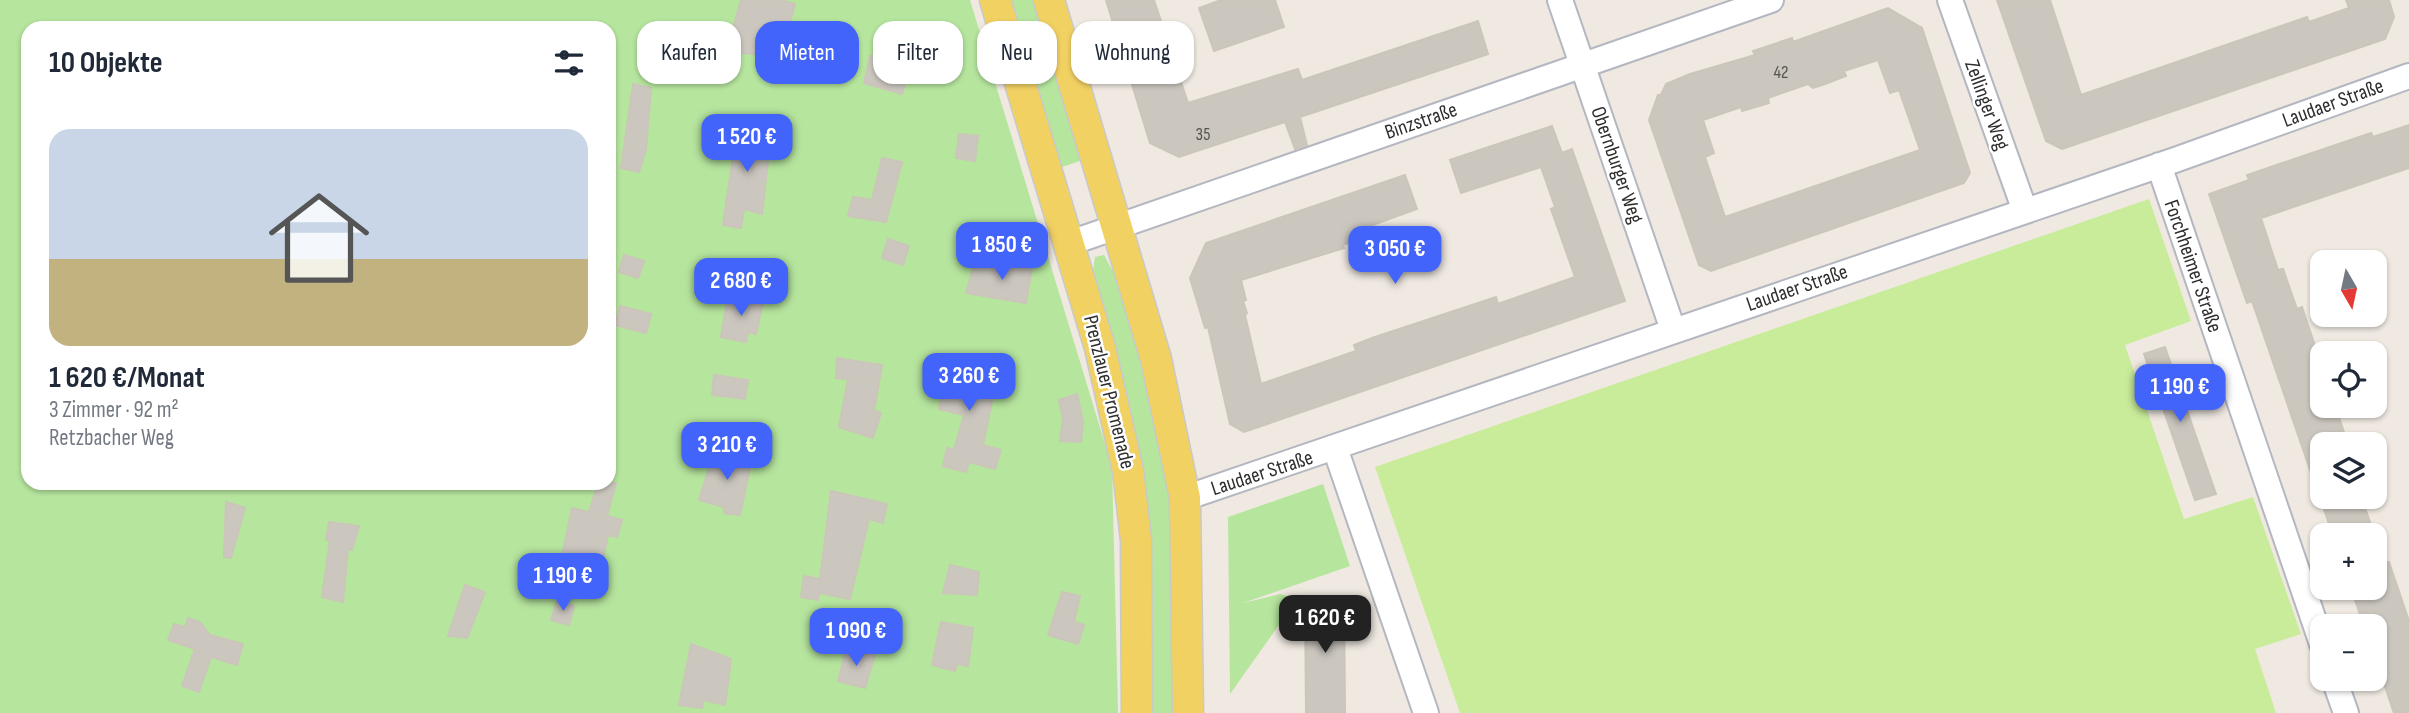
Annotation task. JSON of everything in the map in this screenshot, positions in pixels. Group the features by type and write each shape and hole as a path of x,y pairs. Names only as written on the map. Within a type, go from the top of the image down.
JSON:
{"main road":[{"name":"Prenzlauer Promenade","path":"995,0 1070,243 1117,416 1134,505 1137,713"},
{"path":"1049,0 1158,368 1185,498 1188,713"}],"street":[{"name":"Obernburger Weg","path":"1560,0 1673,330"},
{"name":"Binzstraße","path":"1070,243 1771,0"},
{"name":"Zellinger Weg","path":"1950,0 2025,211"},
{"name":"Laudaer Straße","path":"1185,498 2159,166 2409,76"},
{"name":"Forchheimer Straße","path":"2159,166 2312,614"},
{"path":"1335,449 1426,713"},
{"path":"2338,691 2346,713"}],"green space":[{"path":"0,0 970,0 977,23 977,84 996,84 1112,467 1118,713 0,713"},
{"path":"1008,0 1037,0 1043,21 1014,21"},
{"path":"1057,65 1086,159 1059,168 1034,84 1057,84"},
{"path":"2149,199 2191,321 2125,345 2184,519 2253,497 2301,634 2255,649 2276,713 1460,713 1375,467"},
{"path":"1104,255 1120,284 1135,328 1175,511 1177,713 1146,713 1092,278 1095,257"},
{"path":"1323,484 1350,566 1243,603 1280,594 1291,597 1293,605 1230,694 1228,517"}],"building":[{"path":"741,0 780,0 795,4 791,21 755,21 755,54 741,53 741,21 735,21"},
{"path":"1106,0 1154,0 1161,21 1112,21"},
{"path":"1221,0 1275,0 1284,27 1214,51 1199,8"},
{"path":"1997,0 2050,0 2081,95 2307,17 2309,22 2349,8 2346,0 2389,0 2394,17 2385,39 2062,149 2046,141"},
{"path":"1888,8 1922,28 1970,173 1964,183 1711,271 1699,265 1649,120 1658,95 1661,95 1666,84 1755,55 1753,51 1792,38 1793,42","holes":["1878,60 1890,93 1899,90 1920,150 1725,217 1705,157 1714,153 1703,120 1741,107 1742,111 1769,103 1768,98 1808,84 1813,88 1825,84 1846,76 1844,71"]},
{"path":"1478,21 1488,54 1300,117 1307,145 1295,149 1285,122 1179,157 1150,143 1132,84 1182,84 1188,103 1298,69 1302,80"},
{"path":"870,56 873,56 873,84 905,84 902,94 864,83"},
{"path":"633,84 651,88 646,149 639,172 621,168"},
{"path":"738,123 771,133 762,214 744,209 741,228 723,225"},
{"path":"2409,125 2409,168 2261,218 2278,270 2283,269 2297,309 2302,307 2313,341 2310,341 2310,418 2339,418 2344,432 2310,432 2310,470 2252,301 2247,303 2209,194 2249,180 2247,175 2371,133 2373,137"},
{"path":"1552,126 1562,153 1572,149 1625,301 1244,432 1230,424 1208,327 1205,328 1190,278 1206,243 1405,175 1417,209 1356,231 1359,239 1343,245 1344,248 1241,280 1246,300 1243,301 1247,313 1245,315 1261,384 1356,351 1354,345 1372,338 1496,297 1498,304 1575,277 1551,209 1555,207 1541,167 1461,193 1450,160"},
{"path":"959,134 978,136 975,161 956,158"},
{"path":"882,158 902,162 886,222 848,216 853,197 872,200"},
{"path":"888,239 909,246 903,265 882,258"},
{"path":"624,255 644,261 638,278 619,272"},
{"path":"1033,262 1026,303 966,293 973,268"},
{"path":"728,295 763,302 756,334 748,332 746,342 721,337"},
{"path":"620,306 651,314 646,333 616,325"},
{"path":"2165,347 2216,494 2195,500 2144,354"},
{"path":"950,354 989,368 988,374 997,376 983,445 1001,450 995,469 969,462 966,472 943,466 947,448 954,450 964,415 939,409"},
{"path":"837,358 882,365 874,411 881,413 873,438 839,427 848,379 836,378"},
{"path":"714,375 748,380 745,399 712,395"},
{"path":"1077,394 1083,422 1081,442 1060,441 1063,419 1059,400"},
{"path":"714,452 752,458 740,515 724,513 724,507 699,500"},
{"path":"596,490 614,490 607,516 622,520 617,537 608,535 601,569 561,561 572,508 589,512"},
{"path":"831,491 887,504 883,523 869,519 850,599 819,593 818,600 801,597 804,576 820,579"},
{"path":"226,502 245,508 231,558 224,557"},
{"path":"2324,509 2365,509 2370,523 2329,523"},
{"path":"329,522 359,526 352,550 348,549 343,602 322,597 330,540 326,540"},
{"path":"2387,563 2409,621 2409,713 2394,713 2387,691 2387,614 2360,614 2355,600 2387,600"},
{"path":"950,565 979,572 977,595 943,593"},
{"path":"465,585 485,592 467,638 448,636"},
{"path":"1062,592 1080,596 1074,622 1084,625 1078,644 1048,635"},
{"path":"1305,597 1344,597 1345,713 1306,713"},
{"path":"557,601 574,606 569,625 551,620"},
{"path":"188,618 200,622 210,635 243,644 237,665 211,657 199,692 182,686 195,649 168,640 174,624 185,627"},
{"path":"941,622 973,628 968,666 957,664 955,671 932,665"},
{"path":"691,644 731,659 725,705 703,700 702,708 679,705"},
{"path":"846,649 875,654 865,688 838,681"}]}
